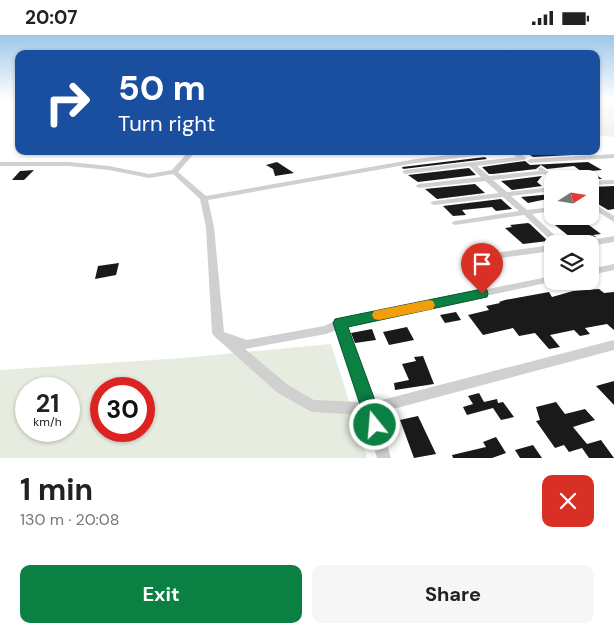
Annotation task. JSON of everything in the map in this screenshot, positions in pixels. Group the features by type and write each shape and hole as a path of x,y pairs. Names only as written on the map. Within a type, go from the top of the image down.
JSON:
{"street":[{"path":"0,164 69,164 110,168 150,176 174,172 189,155"},
{"path":"204,198 404,163 464,155"},
{"path":"518,155 544,170"},
{"path":"405,172 471,164 614,156"},
{"path":"471,164 550,235"},
{"path":"418,186 544,171"},
{"path":"174,172 204,198 210,227 218,333 283,389 313,406 370,409 614,345"},
{"path":"599,183 614,182"},
{"path":"434,203 544,190"},
{"path":"599,209 613,218"},
{"path":"455,223 544,210"},
{"path":"599,242 614,239"},
{"path":"487,257 544,249"},
{"path":"599,270 614,267"},
{"path":"218,333 248,345 326,330 340,323 544,281"},
{"path":"340,323 370,409 384,458"}],"shaded area":[{"path":"600,120 614,120 614,137 600,135"},
{"path":"331,344 367,458 0,458 0,370 183,358"}],"building":[{"path":"530,155 572,155 533,157"},
{"path":"485,157 487,159 403,169 402,167"},
{"path":"525,161 530,165 588,162 602,170 579,170 574,166 547,169 541,165 536,169 489,174 482,167"},
{"path":"277,162 294,173 275,176 273,169 266,165"},
{"path":"469,168 476,175 418,182 408,175"},
{"path":"34,170 24,180 12,180 20,171"},
{"path":"542,176 537,182 542,186 512,190 501,181"},
{"path":"475,184 485,193 437,199 425,189"},
{"path":"614,186 614,209 608,210 599,204 599,187"},
{"path":"544,195 544,200 528,203 521,197"},
{"path":"501,199 512,209 496,211 492,207 462,210 466,215 453,216 443,206"},
{"path":"528,223 544,237 544,241 523,244 505,228 512,227 510,225"},
{"path":"555,225 589,225 601,234 593,235 568,235"},
{"path":"119,263 116,275 95,279 98,266"},
{"path":"599,289 604,293 614,292 614,330 607,324 585,328 590,334 580,336 574,330 550,335 560,347 549,349 535,333 519,336 513,328 483,335 468,315 489,310 486,306 505,300 549,292 552,297 573,291"},
{"path":"456,312 461,320 445,323 440,315"},
{"path":"407,327 414,340 389,345 383,332"},
{"path":"372,329 376,340 355,343 351,333"},
{"path":"423,356 434,384 395,390 394,383 409,380 402,364 416,361 414,357"},
{"path":"614,381 614,405 596,386"},
{"path":"479,393 484,402 497,399 498,403 503,402 514,417 501,420 493,408 467,415 463,407 473,404 468,396"},
{"path":"556,402 565,414 585,409 595,420 573,427 587,444 601,440 614,458 589,458 582,448 569,452 564,445 555,448 536,421 540,420 536,407"},
{"path":"418,416 436,454 414,458 400,420"},
{"path":"496,437 506,453 492,458 453,458 452,455 486,447 483,442"},
{"path":"533,445 542,458 520,458 515,450"}],"slow traffic":[{"path":"379,315 429,305"}],"route":[{"path":"375,425 340,323 482,294"}]}
